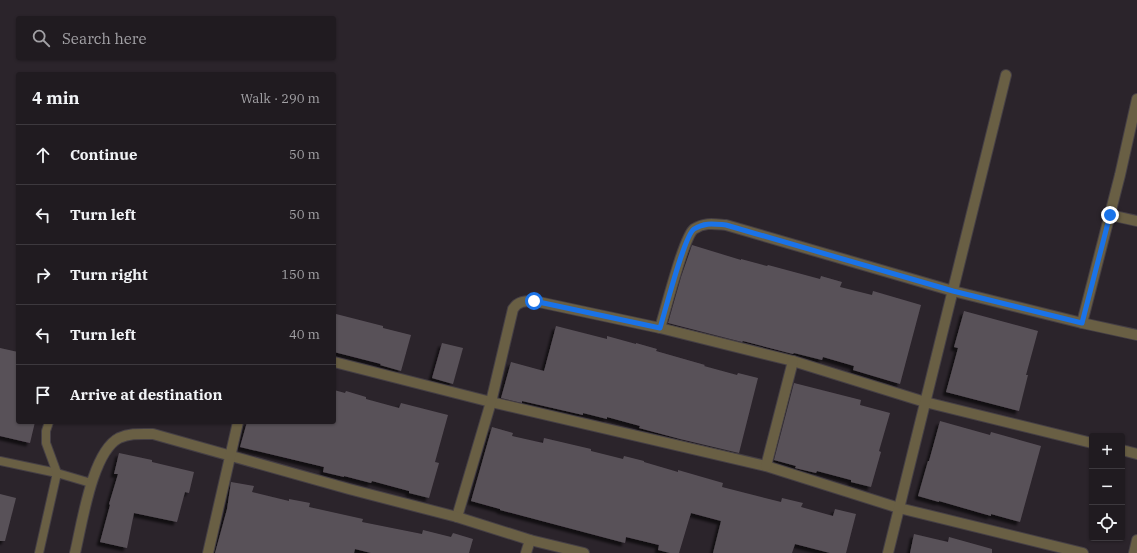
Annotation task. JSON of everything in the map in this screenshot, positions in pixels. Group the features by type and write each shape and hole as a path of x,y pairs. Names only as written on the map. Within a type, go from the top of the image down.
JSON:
{"street":[{"path":"888,553 1006,75"},
{"path":"1082,323 1136,111 1137,99"},
{"path":"1110,215 1137,221"},
{"path":"660,328 683,251 693,230 708,223 726,225 953,291 1137,335"},
{"path":"457,517 491,402 513,309 516,304 525,301 534,301 660,328 793,361 925,402 1089,442"},
{"path":"766,466 793,361"},
{"path":"336,363 491,402 766,466 899,508 1083,553"},
{"path":"208,553 238,424"},
{"path":"75,553 91,483 102,455 113,442 130,434 153,434 349,489 457,517 530,540 584,553"},
{"path":"1125,451 1137,454"},
{"path":"526,553 530,540"},
{"path":"1134,553 1137,540"}],"lane":[{"path":"39,553 57,473 46,443 46,431 48,424"},
{"path":"0,461 57,473 91,483"}],"building":[{"path":"692,245 741,260 768,265 820,279 821,276 842,282 840,287 872,295 873,291 921,305 900,384 853,370 854,366 823,357 822,360 793,354 668,323"},
{"path":"964,311 1038,331 1026,375 1028,375 1019,411 946,392 958,348 954,347"},
{"path":"336,314 411,335 401,371 380,365 381,364 336,353"},
{"path":"556,326 607,339 607,336 636,343 657,349 656,351 705,365 704,366 737,375 738,373 758,378 739,453 639,428 640,426 607,417 607,419 583,413 583,415 522,401 522,403 501,398 511,362 544,371"},
{"path":"442,343 463,348 453,384 432,378"},
{"path":"0,348 16,352 16,424 35,424 30,443 0,436"},
{"path":"794,383 861,400 860,405 890,413 879,451 881,452 871,487 817,471 816,473 795,468 796,466 774,460"},
{"path":"336,391 345,393 346,391 366,397 366,399 399,408 401,403 448,415 435,462 439,463 429,498 372,481 371,483 323,472 324,467 240,447 246,424 336,424"},
{"path":"940,421 990,435 991,432 1041,446 1020,522 991,514 991,516 918,496"},
{"path":"492,427 513,433 512,436 543,443 544,438 591,449 591,451 623,459 624,456 644,461 678,472 678,470 723,483 722,487 781,502 782,498 803,503 801,507 833,516 835,509 856,514 846,553 830,553 795,544 792,553 713,553 721,521 691,513 679,553 670,553 658,550 659,545 626,537 625,543 471,501"},
{"path":"119,453 152,460 152,462 194,472 189,493 185,492 177,522 134,513 127,548 100,542 118,474 114,474"},
{"path":"231,482 254,486 252,492 289,501 289,499 310,503 309,507 363,519 362,522 422,534 423,530 451,537 453,533 473,539 469,553 371,553 355,549 354,553 215,553 227,509"},
{"path":"0,494 16,498 5,541 0,541"},
{"path":"914,534 948,542 949,537 992,549 992,553 910,553"}],"route":[{"path":"534,301 660,328 683,251 693,230 708,223 726,225 953,291 1082,323 1110,215"}]}
